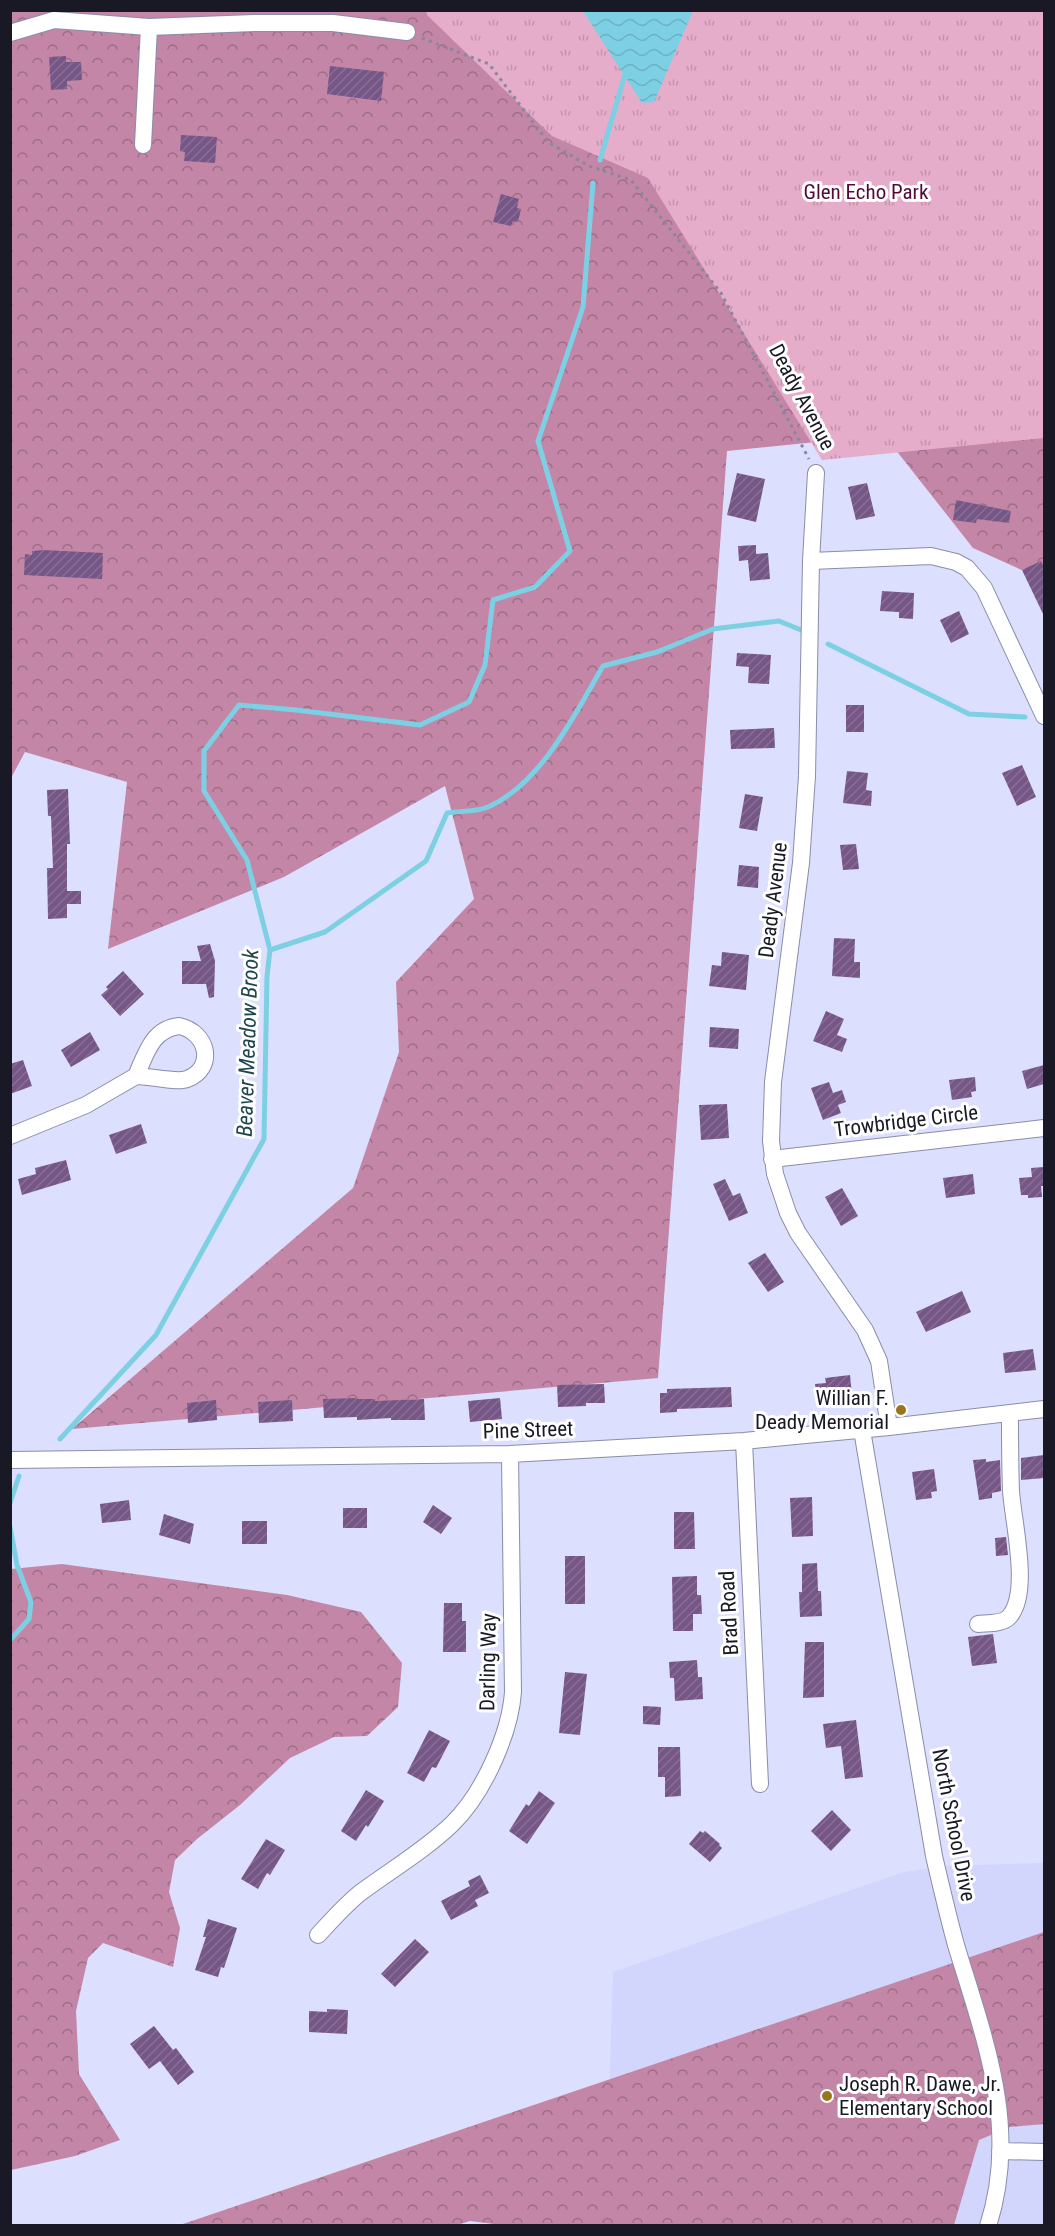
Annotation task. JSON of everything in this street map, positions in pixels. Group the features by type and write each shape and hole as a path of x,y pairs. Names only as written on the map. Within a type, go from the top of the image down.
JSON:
{"street":[{"path":"10,33 53,15 149,27 236,17 333,23 407,32"},
{"path":"143,145 149,27"},
{"name":"Deady Avenue","path":"816,473 811,561 807,776 801,863 773,1082 772,1159 780,1192 798,1233 855,1315 872,1344 881,1369 889,1427"},
{"path":"811,561 932,556 956,562 967,568 984,588 1044,716"},
{"path":"10,1136 86,1105 136,1076"},
{"name":"Trowbridge Circle","path":"772,1159 1044,1128"},
{"name":"Pine Street","path":"10,1460 510,1454 744,1441 1044,1409"},
{"path":"978,1624 1003,1621 1009,1617 1018,1596 1020,1565 1011,1492 1010,1413"},
{"name":"North School Drive","path":"862,1430 934,1856 946,1909 984,2032 996,2081 1000,2119 1000,2151 988,2226"},
{"name":"Brad Road","path":"744,1441 760,1784"},
{"name":"Darling Way","path":"318,1935 358,1895 453,1823 474,1795 506,1735 512,1711 513,1692 510,1454"},
{"path":"1000,2151 1044,2152"}],"path":[{"name":"Deady Avenue","path":"407,32 489,64 548,142 589,166 631,180 722,293 816,473"}],"shaded area":[{"name":"Joseph R. Dawe, Jr. Elementary School","path":"1044,1863 1044,2225 605,2226 613,1972 904,1872 945,1866"}],"green space":[{"path":"11,11 1044,11 1044,580 973,548 884,435 727,451 658,1378 72,1429 353,1188 399,1052 396,982 474,899 445,786 284,877 108,949 127,782 25,752 11,778"},
{"name":"Glen Echo Park","path":"426,11 1044,11 1044,438 822,460 648,178 552,136 427,15"},
{"path":"62,1564 287,1595 361,1612 402,1663 398,1707 367,1736 334,1737 290,1758 240,1805 197,1839 175,1860 169,1892 180,1928 173,1967 103,1943 88,1958 76,2011 79,2074 120,2140 75,2156 11,2170 11,1569"},
{"name":"Joseph R. Dawe, Jr. Elementary School","path":"1044,1932 1044,2124 1010,2127 979,2140 954,2225 510,2226 470,2221 454,2226 177,2226"}],"water":[{"path":"583,11 693,11 654,102 642,103"}],"building":[{"path":"66,56 66,62 81,62 82,80 67,81 67,89 51,90 49,57"},
{"path":"330,66 384,72 381,101 327,94"},
{"path":"181,135 217,137 215,163 184,161 185,152 180,151"},
{"path":"501,194 519,199 517,208 521,209 518,222 513,221 511,226 493,222"},
{"path":"737,473 765,479 756,522 727,515"},
{"path":"867,483 875,516 856,520 848,487"},
{"path":"956,500 1011,511 1009,523 977,519 976,523 953,520"},
{"path":"756,545 756,554 768,553 770,579 750,581 748,560 739,561 738,546"},
{"path":"32,551 103,553 102,579 24,575 25,554 32,555"},
{"path":"1041,561 1044,568 1044,616 1022,570"},
{"path":"882,591 914,593 913,619 899,618 899,612 880,611"},
{"path":"959,611 969,634 951,643 940,620"},
{"path":"737,653 771,655 769,684 748,683 749,667 736,666"},
{"path":"846,705 864,705 864,732 846,732"},
{"path":"774,728 775,748 731,749 730,730"},
{"path":"1022,765 1036,797 1017,806 1002,773"},
{"path":"847,771 868,773 866,790 872,791 871,806 843,803"},
{"path":"68,789 70,844 67,844 67,891 81,891 81,904 67,904 67,918 48,919 47,868 53,868 51,816 48,816 47,790"},
{"path":"745,794 763,797 757,831 739,828"},
{"path":"856,844 859,869 843,870 840,845"},
{"path":"739,865 759,867 758,888 737,886"},
{"path":"834,938 855,939 854,962 860,962 860,978 832,976"},
{"path":"210,944 215,961 214,997 209,998 206,984 182,984 182,961 201,961 197,946"},
{"path":"722,952 749,955 746,990 709,986 712,965 721,966"},
{"path":"123,971 144,994 120,1016 101,995"},
{"path":"826,1011 844,1019 837,1035 847,1039 842,1052 813,1041"},
{"path":"710,1027 739,1029 738,1049 709,1047"},
{"path":"90,1032 100,1050 71,1067 61,1050"},
{"path":"23,1060 32,1086 10,1094 10,1064"},
{"path":"1044,1065 1044,1084 1027,1089 1022,1071"},
{"path":"975,1077 976,1091 971,1092 972,1097 952,1100 949,1080"},
{"path":"829,1082 833,1093 842,1090 846,1102 838,1105 841,1113 823,1120 811,1088"},
{"path":"727,1104 729,1138 701,1140 699,1105"},
{"path":"141,1124 147,1143 116,1154 109,1135"},
{"path":"66,1160 71,1180 22,1195 18,1179 36,1174 35,1168"},
{"path":"1044,1167 1042,1197 1028,1198 1028,1195 1021,1195 1019,1178 1032,1177 1031,1168"},
{"path":"973,1174 975,1194 946,1198 943,1178"},
{"path":"725,1179 733,1196 740,1193 748,1213 729,1221 713,1184"},
{"path":"842,1188 858,1216 841,1226 825,1197"},
{"path":"765,1253 784,1282 768,1292 748,1263"},
{"path":"962,1291 971,1312 926,1332 916,1312"},
{"path":"1033,1349 1036,1370 1005,1373 1003,1353"},
{"path":"850,1375 852,1395 817,1399 815,1384 826,1383 825,1378"},
{"path":"604,1384 605,1403 558,1407 557,1385"},
{"path":"731,1387 732,1407 677,1409 677,1412 660,1413 660,1393 667,1393 667,1389"},
{"path":"500,1398 502,1419 470,1422 468,1401"},
{"path":"323,1399 375,1399 375,1401 424,1399 425,1420 324,1418"},
{"path":"216,1400 217,1420 188,1423 187,1403"},
{"path":"292,1400 293,1421 259,1423 258,1402"},
{"path":"1044,1455 1044,1478 1021,1480 1021,1458"},
{"path":"986,1459 986,1462 1000,1460 1001,1491 992,1493 992,1498 979,1500 973,1460"},
{"path":"934,1469 937,1491 931,1492 932,1498 916,1500 912,1472"},
{"path":"812,1497 813,1536 792,1537 790,1498"},
{"path":"129,1500 131,1520 102,1523 100,1504"},
{"path":"433,1505 452,1518 441,1534 423,1522"},
{"path":"343,1508 367,1508 367,1528 343,1528"},
{"path":"674,1512 694,1512 695,1549 674,1549"},
{"path":"164,1514 194,1524 190,1544 159,1535"},
{"path":"242,1521 267,1521 267,1544 242,1544"},
{"path":"1006,1537 1008,1555 996,1556 995,1538"},
{"path":"565,1556 585,1556 585,1604 565,1604"},
{"path":"817,1563 822,1616 800,1617 799,1592 802,1592 802,1564"},
{"path":"697,1576 697,1595 701,1595 702,1614 693,1614 693,1631 673,1631 672,1577"},
{"path":"444,1603 462,1603 462,1621 466,1621 466,1652 443,1652"},
{"path":"993,1634 997,1663 972,1666 968,1637"},
{"path":"805,1642 824,1642 824,1697 803,1698"},
{"path":"697,1660 698,1677 702,1677 703,1699 675,1701 674,1678 670,1678 669,1662"},
{"path":"565,1672 587,1674 580,1735 559,1733"},
{"path":"643,1706 661,1707 660,1725 643,1724"},
{"path":"856,1720 863,1777 845,1779 841,1746 826,1748 823,1724"},
{"path":"429,1730 450,1741 436,1768 432,1767 424,1782 407,1773"},
{"path":"658,1747 680,1747 681,1796 665,1797 665,1777 658,1777"},
{"path":"366,1790 384,1801 368,1827 366,1825 356,1841 341,1831"},
{"path":"539,1791 555,1803 527,1844 509,1831 526,1804 529,1806"},
{"path":"832,1810 851,1830 831,1851 811,1831"},
{"path":"700,1831 703,1833 705,1831 722,1848 710,1862 689,1844"},
{"path":"266,1839 285,1850 270,1875 267,1873 258,1889 241,1879"},
{"path":"480,1875 489,1893 475,1900 478,1906 451,1920 441,1901 470,1886 468,1881"},
{"path":"208,1919 237,1928 224,1968 221,1967 218,1977 195,1970 206,1937 203,1937"},
{"path":"415,1939 429,1952 395,1987 381,1974"},
{"path":"327,2009 348,2010 347,2034 309,2032 309,2011 327,2012"},
{"path":"154,2026 173,2050 176,2048 194,2072 178,2085 160,2061 149,2069 130,2044"}],"waterway":[{"name":"Beaver Meadow Brook","path":"600,160 626,71"},
{"name":"Beaver Meadow Brook","path":"60,1439 156,1335 264,1139 267,976 270,950 247,860 204,791 204,751 239,705 420,725 469,702 485,665 493,600 535,587 570,551 538,441 583,307 593,183"},
{"path":"270,950 325,932 426,861 447,813 488,807 507,796 524,782 555,746 603,666 657,652 713,629 779,621 801,630"},
{"path":"828,644 969,714 1025,717"},
{"name":"Beaver Meadow Brook","path":"10,1503 19,1476"},
{"name":"Beaver Meadow Brook","path":"10,1527 17,1565 31,1602 29,1619 10,1640"}],"place":[{"name":"Willian F. Deady Memorial","path":"901,1410"},
{"name":"Joseph R. Dawe, Jr. Elementary School","path":"827,2096"}]}
